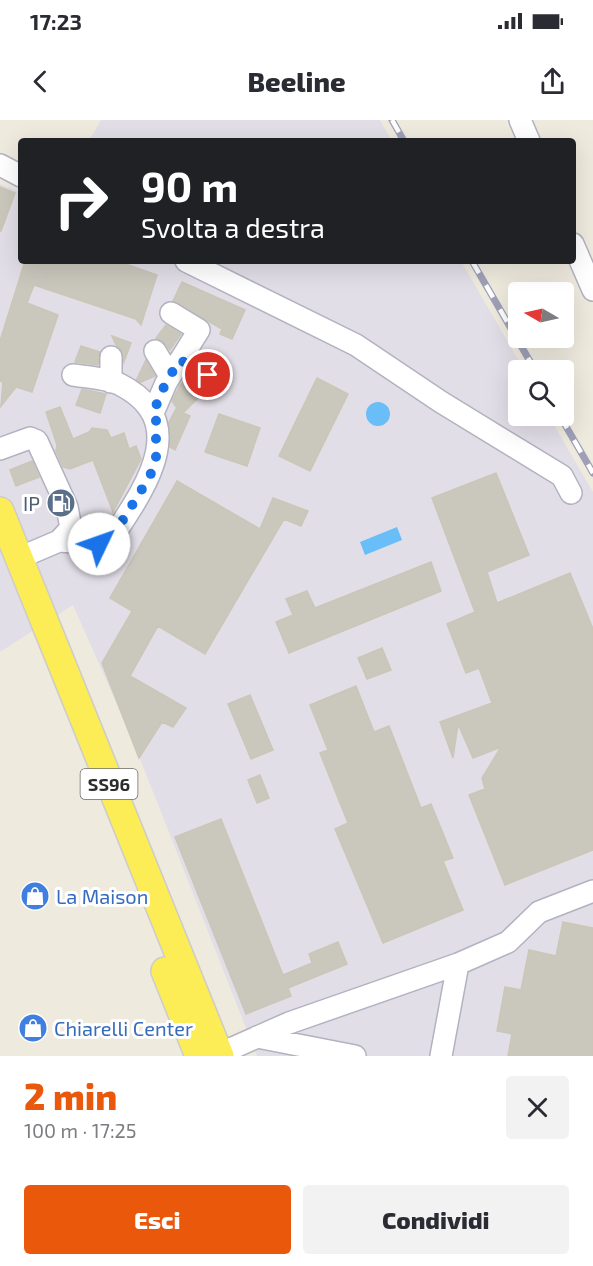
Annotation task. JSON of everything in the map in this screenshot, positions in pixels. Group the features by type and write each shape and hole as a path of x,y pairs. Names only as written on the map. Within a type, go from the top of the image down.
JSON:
{"main road":[{"name":"SS96","path":"0,511 9,559 213,1055"}],"street":[{"path":"520,120 528,138"},
{"path":"0,165 18,174"},
{"path":"576,251 593,290"},
{"path":"192,264 356,345 441,402 562,476 571,493"},
{"path":"153,413 175,368 199,330 171,313"},
{"path":"155,351 175,368 208,375"},
{"path":"111,357 111,382"},
{"path":"9,559 59,541 99,544 110,541 150,476 156,459 156,418 153,413 135,395 117,383 73,375"},
{"path":"0,449 30,438 38,441 67,507 71,528 59,541"},
{"path":"213,1055 256,1037 458,964 508,942 539,912 593,891"},
{"path":"441,1056 458,964"},
{"path":"256,1037 355,1056"}],"shaded area":[{"path":"101,120 380,120 390,138 91,138"},
{"path":"0,184 18,191 18,264 463,264 508,342 508,348 511,348 518,360 508,360 508,426 555,426 593,492 593,1056 257,1056 133,741 73,605 0,652"}],"water":[{"path":"378,402 383,403 389,409 389,419 383,425 378,426 373,425 367,419 366,414 367,409 373,403"},
{"path":"397,527 402,540 365,555 360,542"}],"building":[{"path":"0,187 15,193 1,231 0,231"},
{"path":"24,264 126,264 157,275 141,325 136,319 34,285 27,303 58,315 32,392 16,387 1,406 3,382 0,381 0,341"},
{"path":"182,282 245,310 232,339 220,334 222,329 173,301"},
{"path":"166,325 181,334 170,350 162,340 156,338"},
{"path":"112,336 131,343 124,362 122,351"},
{"path":"81,346 100,352 98,365 75,362"},
{"path":"146,360 155,376 139,383 136,381"},
{"path":"317,378 348,394 310,471 279,456"},
{"path":"188,379 203,393 183,413 190,416 175,450 170,447 168,424 176,409 179,411 172,401 180,385"},
{"path":"82,389 106,394 100,413 76,405"},
{"path":"60,407 73,439 89,432 92,428 107,430 111,438 124,433 129,449 136,446 141,459 113,512 93,460 70,469 63,467 56,451 57,445 46,412"},
{"path":"219,414 260,428 247,466 205,452"},
{"path":"32,461 39,477 16,486 10,470"},
{"path":"496,473 529,555 487,572 497,603 570,573 593,629 593,850 505,885 469,795 485,789 482,778 501,747 473,758 458,724 453,758 440,722 492,703 479,668 466,673 447,624 475,612 432,498"},
{"path":"177,481 260,529 273,498 308,511 301,526 284,519 205,654 158,626 130,676 186,708 173,727 162,722 139,758 102,663 132,611 110,598"},
{"path":"431,562 441,591 289,653 276,622 293,615 286,599 307,591 315,608"},
{"path":"382,648 391,670 367,679 358,658"},
{"path":"356,686 374,732 389,726 421,808 431,804 453,858 443,861 463,910 383,943 335,829 348,823 320,753 328,750 310,705"},
{"path":"250,695 273,750 251,759 228,704"},
{"path":"260,775 269,798 257,803 248,780"},
{"path":"221,819 283,975 312,963 309,954 338,942 347,964 288,988 291,996 246,1014 175,837"},
{"path":"563,922 593,928 593,1056 508,1056 512,1034 497,1031 505,987 521,990 529,950 556,956"}],"railway":[{"path":"392,120 402,138"},
{"path":"474,264 529,360"},
{"path":"566,426 593,473"}],"place":[{"name":"IP","path":"61,503"},
{"name":"La Maison","path":"35,896"},
{"name":"Chiarelli Center","path":"33,1028"}],"route":[{"path":"99,544 110,541 150,476 156,459 157,440 156,418 153,413 166,382 180,360 208,375"}]}
